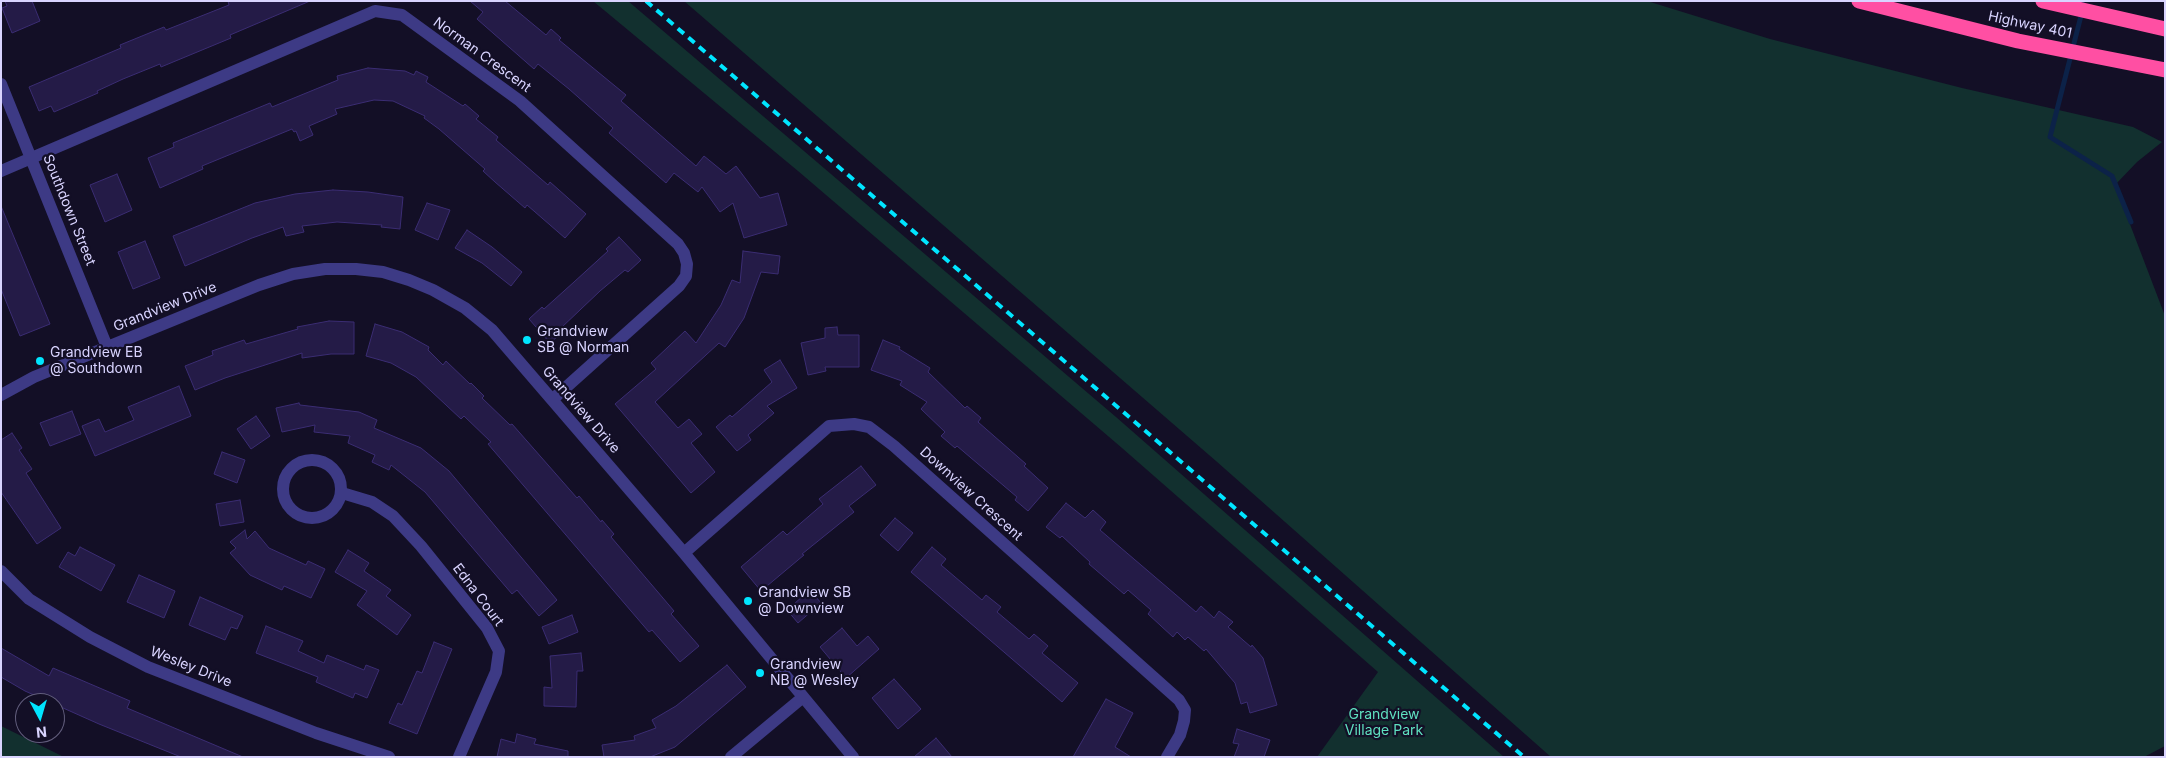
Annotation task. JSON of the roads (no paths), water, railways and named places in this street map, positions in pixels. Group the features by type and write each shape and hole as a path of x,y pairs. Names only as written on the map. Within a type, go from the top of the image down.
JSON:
{"highway":[{"name":"Highway 401","path":"1859,1 2018,40 2165,70"},
{"name":"Highway 401","path":"2043,1 2165,29"}],"street":[{"name":"Norman Crescent","path":"1,171 375,11 402,15 520,101 678,244 684,253 687,264 686,276 679,286 552,399"},
{"name":"Southdown Street","path":"1,84 107,347"},
{"name":"Grandview Drive","path":"1,395 34,377 260,285 293,274 325,269 383,272 433,290 465,308 492,330 684,553 802,698 853,757"},
{"name":"Downview Crescent","path":"684,553 829,426 854,424 869,427 894,446 1179,700 1185,710 1184,721 1180,735 1167,757"},
{"path":"314,460 331,467 341,483 342,493 338,503 324,515 305,517 289,507 282,489 284,479 296,464 314,460"},
{"name":"Edna Court","path":"342,493 372,502 393,516 421,546 487,628 499,651 496,672 459,757"},
{"name":"Wesley Drive","path":"1,571 29,599 90,637 148,667 316,733 389,757"},
{"path":"731,757 802,698"}],"waterway":[{"path":"2082,1 2082,12 2050,137 2112,176 2131,222"}],"railway":[{"path":"646,1 1524,757"}],"place":[{"name":"Grandview SB @ Norman","path":"527,340"},
{"name":"Grandview EB @ Southdown","path":"40,361"},
{"name":"Grandview SB @ Downview","path":"748,601"},
{"name":"Grandview NB @ Wesley","path":"760,673"}],"park label":[{"name":"Grandview Village Park","path":"1384,724"}]}
